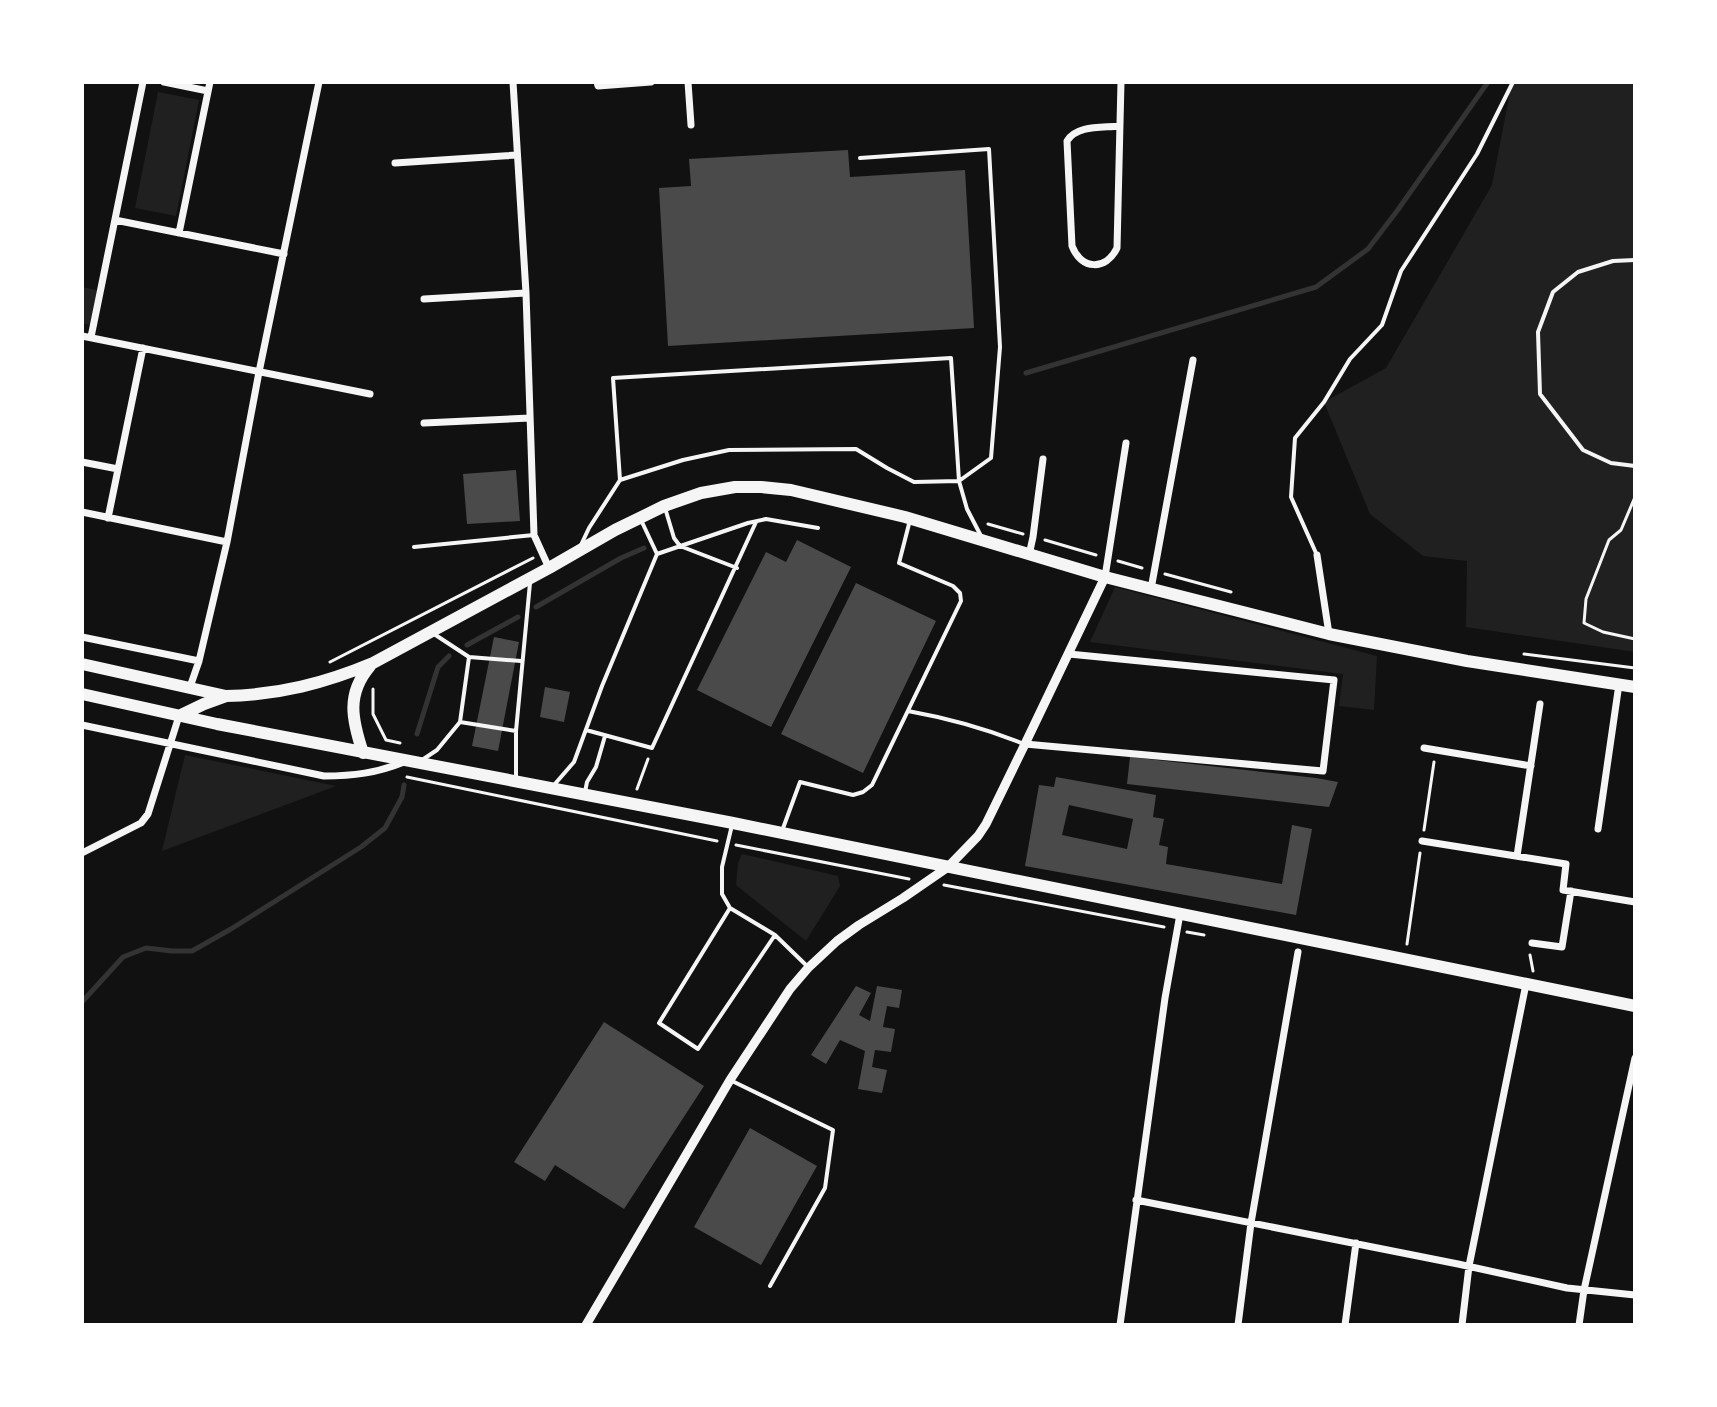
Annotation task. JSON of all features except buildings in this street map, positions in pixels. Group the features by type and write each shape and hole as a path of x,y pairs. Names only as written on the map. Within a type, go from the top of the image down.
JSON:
{"main road":[{"path":"179,716 226,696 298,688 373,663 664,506 701,493 735,487 791,490 911,519 1105,577 1329,634 1467,661 1635,687"},
{"path":"363,753 353,706 359,682 373,663"},
{"path":"82,664 226,696"},
{"path":"82,694 363,753 733,823 1635,1006"}],"street":[{"path":"143,82 115,220 86,336 370,394"},
{"path":"164,82 209,86 179,233"},
{"path":"190,687 227,542 319,82"},
{"path":"513,82 526,293 534,535 549,568"},
{"path":"597,82 598,86 651,82"},
{"path":"688,82 691,125"},
{"path":"1119,126 1078,131 1067,141 1072,246 1081,260 1093,264 1111,259 1117,248 1121,82"},
{"path":"395,163 517,155"},
{"path":"115,220 284,254"},
{"path":"424,299 526,293"},
{"path":"108,518 143,348"},
{"path":"1151,589 1193,360"},
{"path":"424,423 530,418"},
{"path":"586,1325 772,1013 808,968 837,941 948,867 968,848 986,824 1105,577 1126,443"},
{"path":"1029,555 1043,459"},
{"path":"82,462 118,469"},
{"path":"82,512 227,542"},
{"path":"1317,555 1329,634"},
{"path":"82,637 199,661"},
{"path":"1025,744 1323,771 1334,680 1069,654"},
{"path":"1598,829 1619,684"},
{"path":"1517,856 1540,704"},
{"path":"82,853 141,823 148,814 179,716"},
{"path":"82,725 324,776 361,775 411,762"},
{"path":"1424,748 1531,766"},
{"path":"1422,841 1566,864 1563,890 1635,902"},
{"path":"1532,943 1562,947 1571,891"},
{"path":"1120,1325 1165,998 1180,914"},
{"path":"1238,1325 1251,1223 1298,952"},
{"path":"1462,1325 1469,1266 1526,984"},
{"path":"1579,1325 1635,1058"},
{"path":"1136,1200 1584,1290 1635,1295"},
{"path":"1345,1325 1356,1243"}],"lane":[{"path":"1317,555 1291,497 1295,438 1324,402 1350,359 1382,325 1401,271 1477,154 1513,82"},
{"path":"620,480 683,460 729,450 856,449 914,482 959,481 991,458 1000,347 989,149 860,158"},
{"path":"1635,260 1613,261 1578,272 1553,292 1538,332 1540,394 1583,450 1611,463 1635,466"},
{"path":"579,551 589,528 620,480 613,378 951,358 959,481 972,519 985,542"},
{"path":"664,506 674,538 680,546 737,568"},
{"path":"552,788 574,762 657,554 640,518"},
{"path":"657,554 766,519 818,528"},
{"path":"781,833 800,782 853,795 872,785 961,601 960,593 953,586 899,563 911,519"},
{"path":"586,730 652,748 757,521"},
{"path":"414,547 534,535"},
{"path":"515,782 521,661 531,577"},
{"path":"432,633 469,657 521,661"},
{"path":"411,762 437,750 460,722 469,657"},
{"path":"908,711 998,733 1025,744"},
{"path":"460,722 516,731"},
{"path":"584,794 605,736"},
{"path":"733,823 722,867 722,894 730,908 775,935 808,968"},
{"path":"730,908 659,1023 698,1049 775,935"},
{"path":"730,1080 833,1130 825,1188 770,1286"}],"path":[{"path":"1635,497 1621,530 1609,540 1586,599 1584,623 1603,632 1635,639"},
{"path":"972,519 1243,596"},
{"path":"319,666 543,553"},
{"path":"364,645 373,663"},
{"path":"1525,654 1635,668"},
{"path":"373,688 373,714 386,740"},
{"path":"642,775 652,748"},
{"path":"383,771 889,876"},
{"path":"1526,984 1533,971 1532,943"}],"shaded area":[{"path":"1512,82 1635,82 1635,652 1466,627 1467,561 1423,556 1370,514 1324,402 1386,368 1492,185"},
{"path":"158,92 199,100 176,216 135,208"},
{"path":"82,287 97,290 90,325 82,323"},
{"path":"1115,587 1377,656 1374,710 1339,706 1343,674 1090,642"},
{"path":"185,755 336,786 162,851"},
{"path":"742,854 838,876 840,886 806,941 736,885"}],"waterway":[{"path":"1026,373 1316,287 1368,249 1488,82"},
{"path":"536,607 644,548"},
{"path":"467,645 518,617"},
{"path":"417,734 438,667 449,656"},
{"path":"82,1002 123,957 146,948 192,951 361,847 385,828 402,797 404,785"}]}
